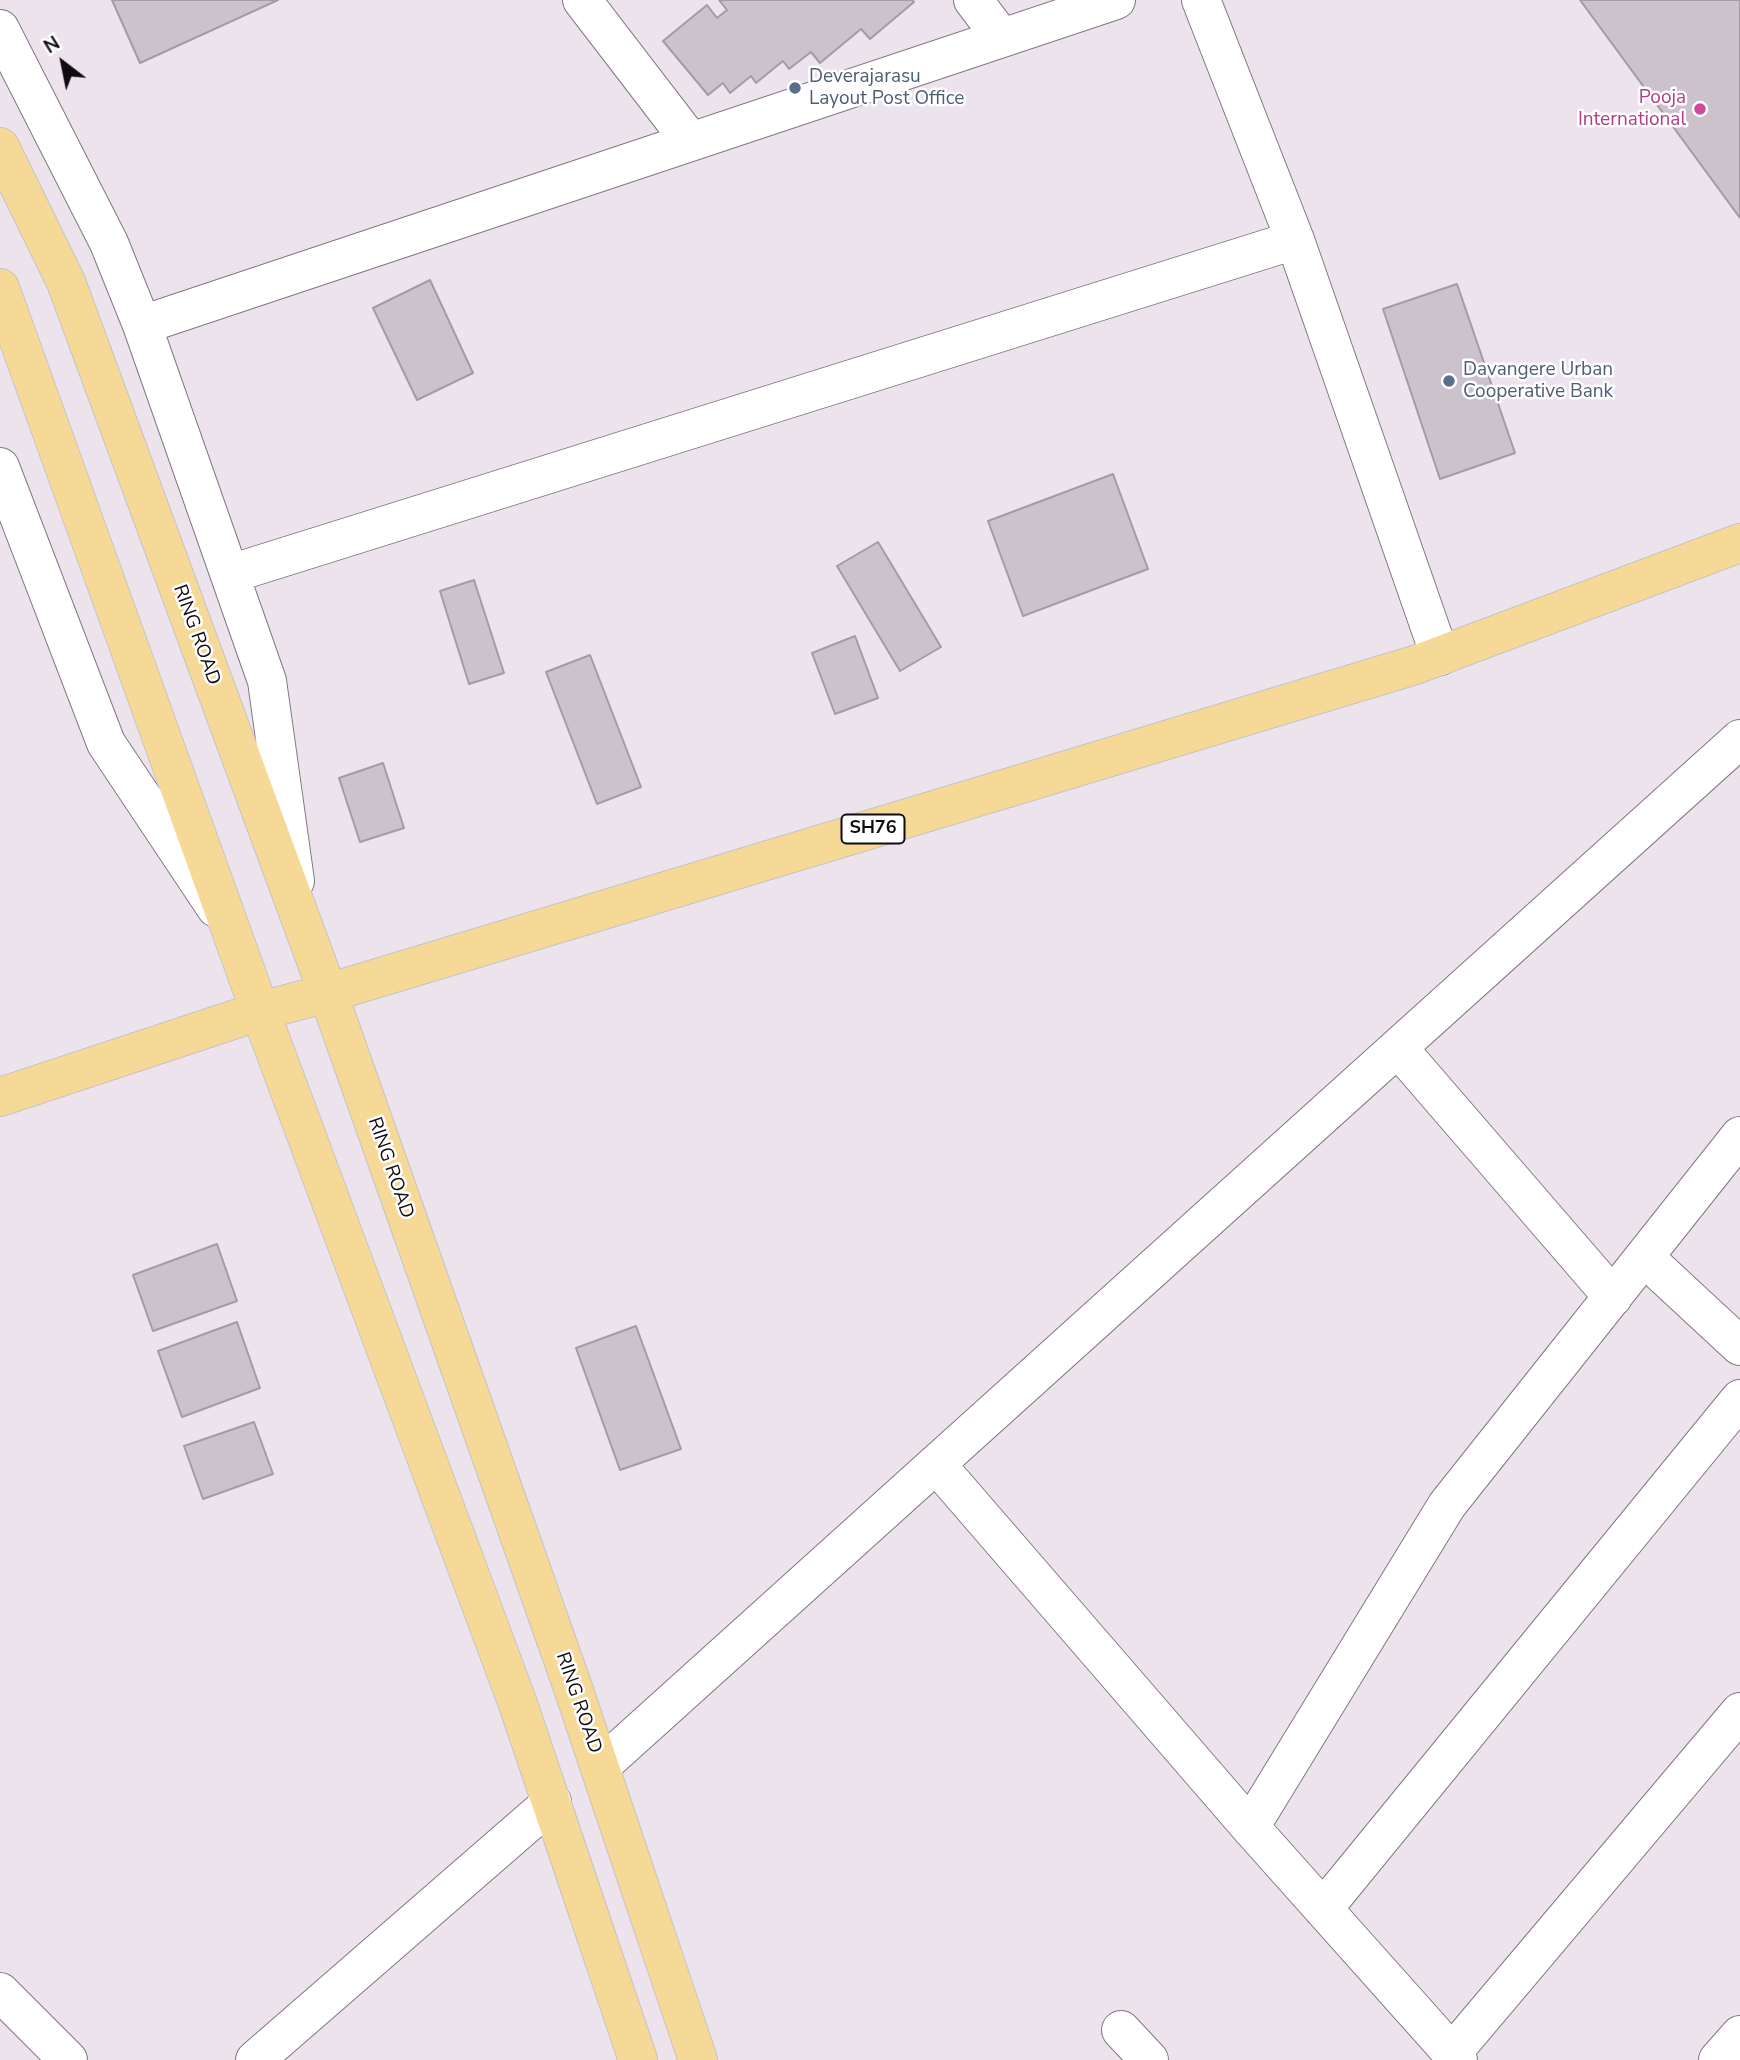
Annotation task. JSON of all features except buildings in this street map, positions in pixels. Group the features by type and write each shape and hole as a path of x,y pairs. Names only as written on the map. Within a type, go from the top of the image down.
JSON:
{"main road":[{"name":"RING ROAD","path":"0,147 66,282 328,993 600,1767 698,2060"},
{"path":"2,292 260,1011 519,1704 638,2060"},
{"name":"SH76","path":"0,1097 260,1011 328,993 1440,656 1740,543"}],"street":[{"path":"582,0 691,142"},
{"path":"973,0 1002,38"},
{"path":"142,325 1116,0"},
{"path":"1201,0 1295,240 1440,656"},
{"path":"0,29 109,243 142,325 267,681 299,914"},
{"path":"230,574 1295,240"},
{"path":"0,467 106,743 231,930"},
{"path":"600,1767 1740,740"},
{"path":"1398,1048 1613,1297"},
{"path":"1250,1827 1447,1505 1740,1136"},
{"path":"1644,1257 1740,1346"},
{"path":"1323,1909 1740,1399"},
{"path":"936,1464 1250,1827 1455,2057 1740,1712"},
{"path":"254,2060 552,1802"},
{"path":"0,1992 68,2060"},
{"path":"1121,2030 1149,2060"},
{"path":"1718,2060 1740,2035"}],"place":[{"name":"Deverajarasu Layout Post Office","path":"795,88"},
{"name":"Pooja International","path":"1700,109"},
{"name":"Davangere Urban Cooperative Bank","path":"1449,381"}]}
